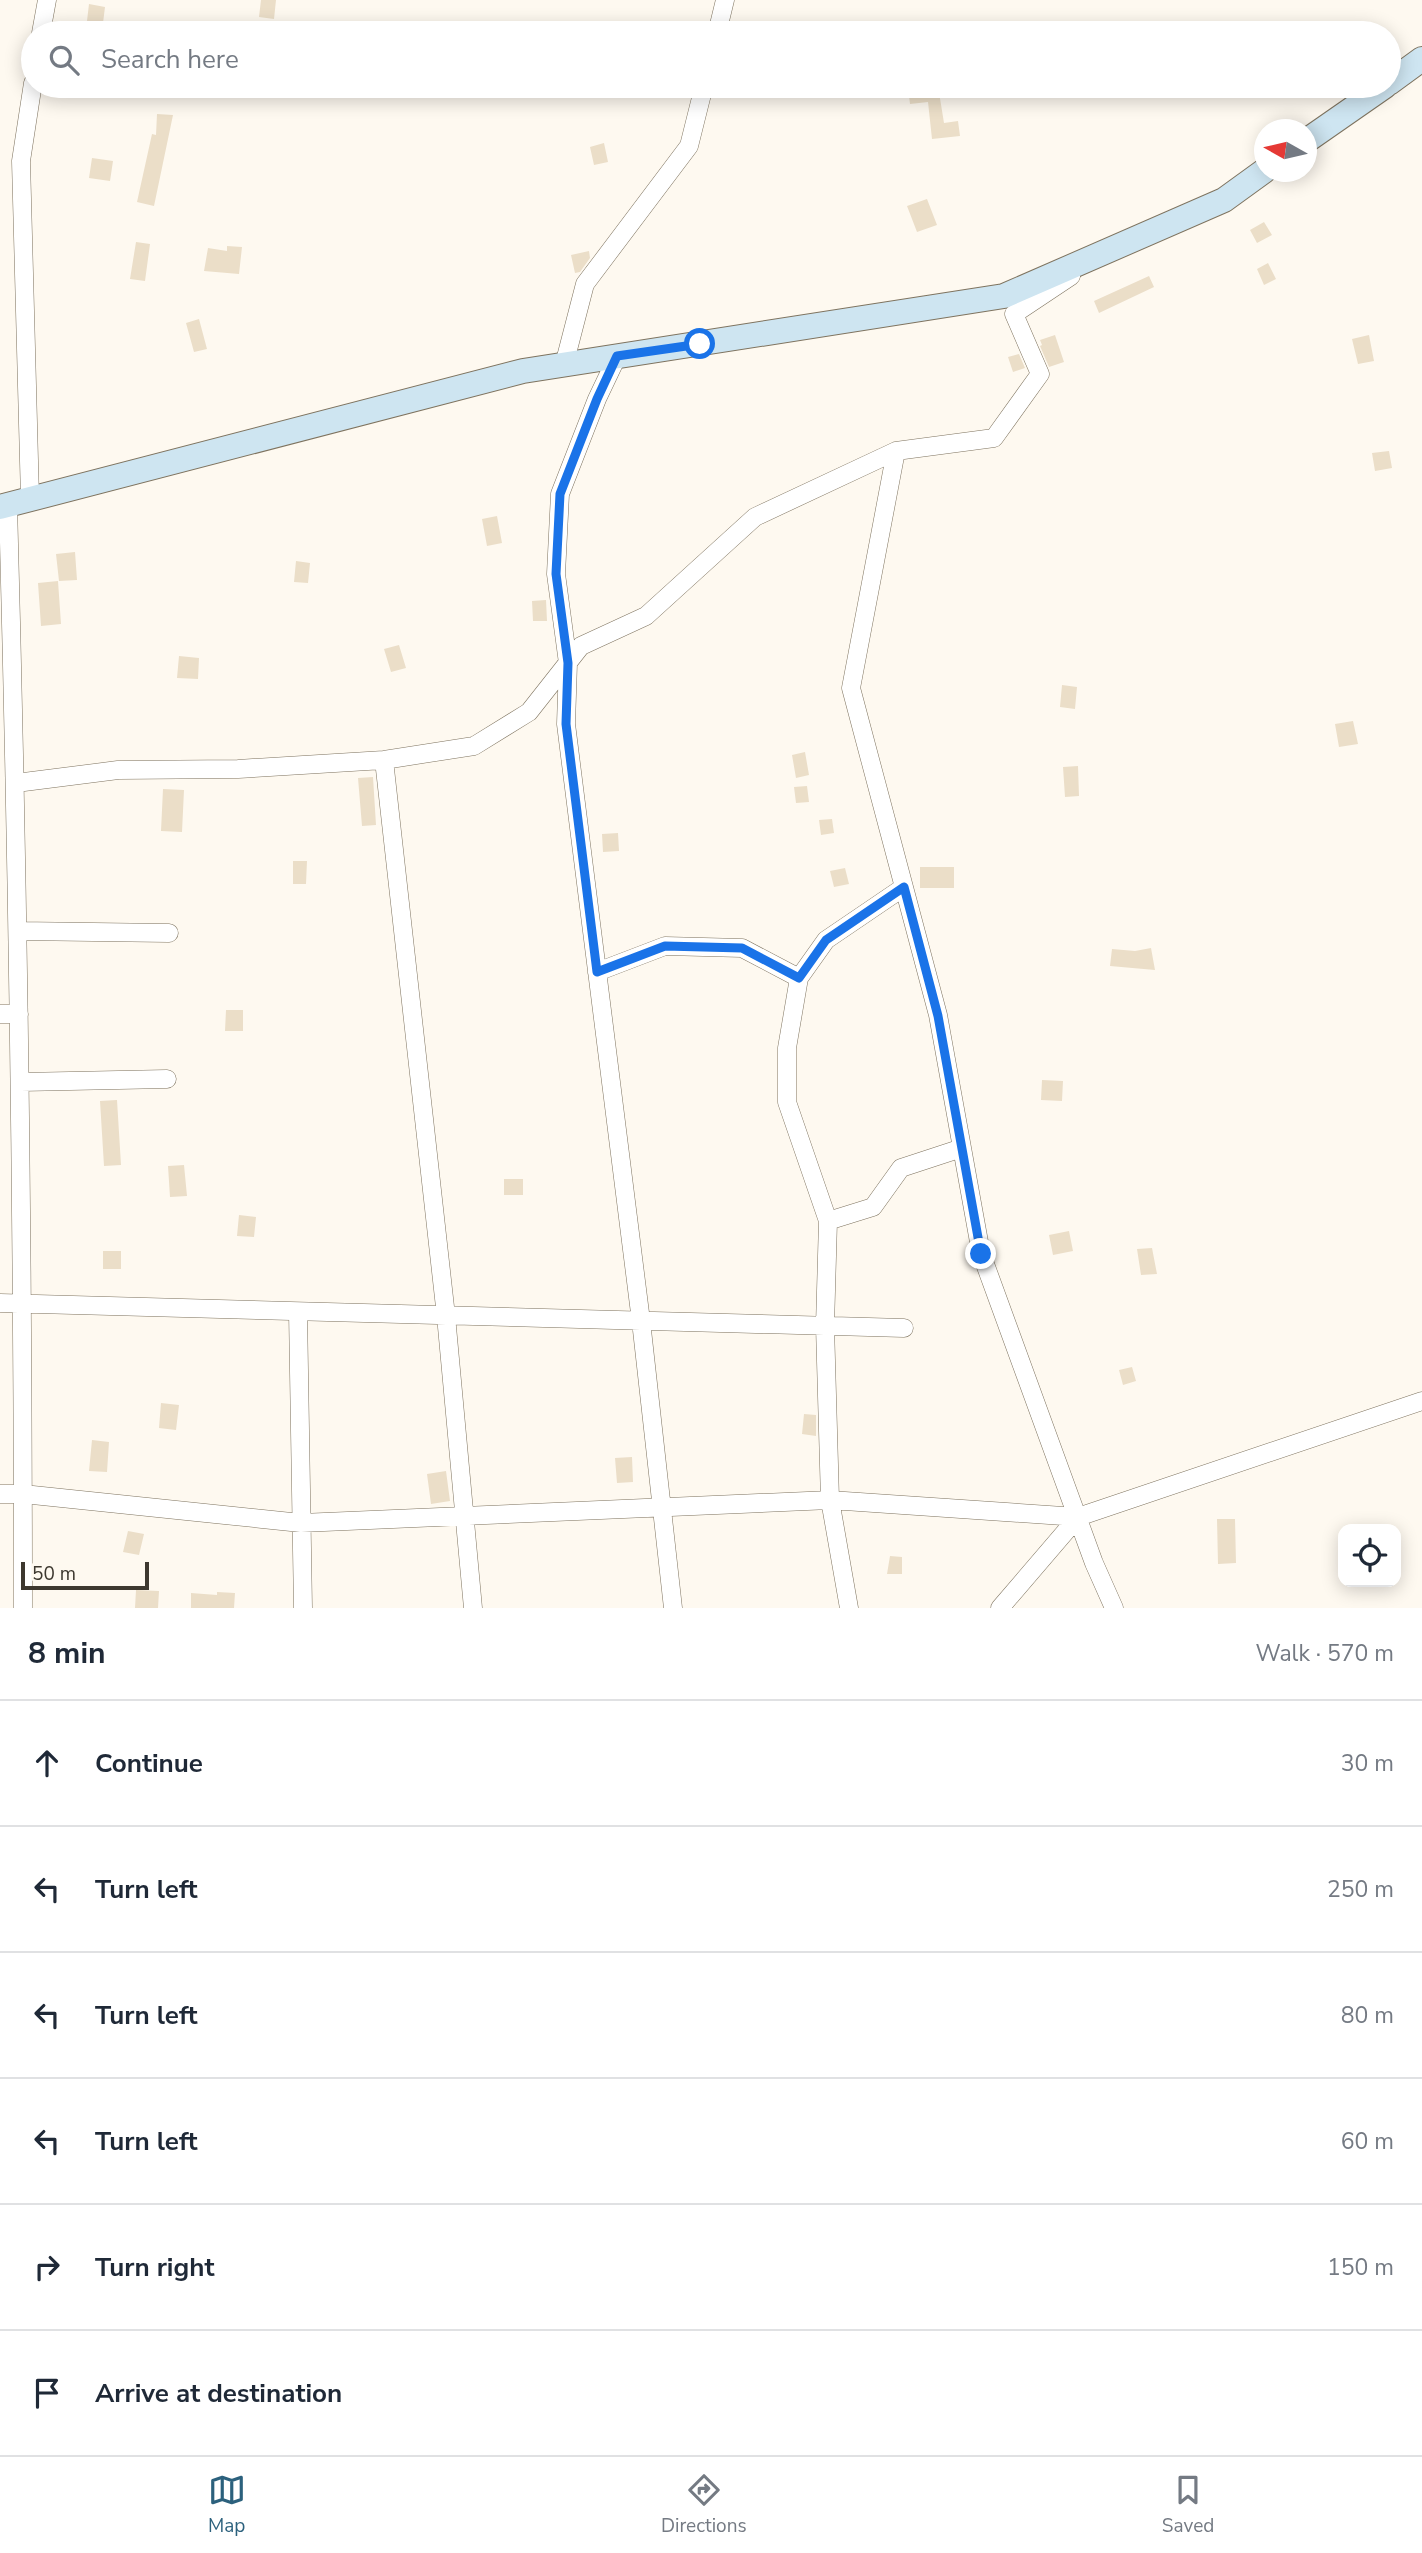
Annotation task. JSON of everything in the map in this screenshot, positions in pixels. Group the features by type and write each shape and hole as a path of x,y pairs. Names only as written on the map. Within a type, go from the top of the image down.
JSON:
{"street":[{"path":"43,21 47,0"},
{"path":"720,21 725,0"},
{"path":"1401,74 1422,59"},
{"path":"23,1608 21,1082 18,931 8,811 16,783 13,503 21,161 31,98"},
{"path":"564,365 585,284 689,146 701,98"},
{"path":"1317,134 1367,98"},
{"path":"13,503 523,371 1004,296 1224,200 1254,179"},
{"path":"16,783 118,770 238,769 384,760 474,746 529,712 581,646 646,616 755,517 896,451 994,438 1040,374 1014,314 1108,250"},
{"path":"617,356 560,494 556,574 568,663 566,724 641,1321 673,1608"},
{"path":"896,451 851,688 938,1016 981,1254 1077,1517 1114,1608"},
{"path":"384,760 446,1316 473,1608"},
{"path":"849,1608 830,1500 825,1326 828,1221 787,1102 787,1048 799,978 826,940 904,887"},
{"path":"18,931 169,933"},
{"path":"597,972 665,946 742,948 799,978"},
{"path":"0,1014 19,1014"},
{"path":"21,1082 167,1079"},
{"path":"828,1221 873,1207 901,1168 962,1148"},
{"path":"0,1303 904,1328"},
{"path":"298,1312 303,1608"},
{"path":"0,1494 23,1494 301,1523 830,1500 1077,1517 1422,1401"},
{"path":"1000,1608 1077,1517"}],"building":[{"path":"261,0 276,0 274,19 259,17"},
{"path":"89,4 105,7 103,21 87,21"},
{"path":"909,98 940,98 944,123 958,121 960,136 932,139 928,102 910,104"},
{"path":"157,114 173,115 154,206 137,202 152,134 156,135"},
{"path":"604,143 608,162 594,165 590,147"},
{"path":"92,158 113,161 110,181 89,178"},
{"path":"927,199 937,225 917,232 907,206"},
{"path":"1264,222 1272,235 1257,243 1250,230"},
{"path":"136,242 150,244 145,281 130,279"},
{"path":"227,246 242,247 239,274 204,271 208,248 227,251"},
{"path":"589,251 590,258 580,272 575,273 571,255"},
{"path":"1268,263 1276,279 1264,285 1257,269"},
{"path":"1149,276 1154,287 1099,313 1094,301"},
{"path":"199,319 207,349 194,352 186,323"},
{"path":"1055,335 1064,362 1049,367 1040,340"},
{"path":"1369,335 1374,361 1358,364 1352,339"},
{"path":"1019,354 1025,368 1013,372 1008,357"},
{"path":"1389,451 1392,468 1375,471 1372,453"},
{"path":"497,516 502,543 487,546 482,519"},
{"path":"75,552 77,580 59,581 56,554"},
{"path":"296,561 310,563 308,583 294,582"},
{"path":"58,581 61,624 41,626 38,583"},
{"path":"546,600 547,621 533,621 532,601"},
{"path":"399,645 406,668 391,672 384,649"},
{"path":"179,656 199,658 198,679 177,678"},
{"path":"1062,685 1077,687 1075,709 1060,707"},
{"path":"1353,721 1358,744 1339,747 1335,724"},
{"path":"805,752 809,775 796,778 792,755"},
{"path":"1078,766 1079,796 1065,797 1063,767"},
{"path":"373,777 376,825 362,826 358,778"},
{"path":"807,786 809,802 796,803 794,787"},
{"path":"163,789 184,790 182,832 161,831"},
{"path":"832,819 834,833 821,835 819,820"},
{"path":"618,833 619,851 603,852 602,834"},
{"path":"293,861 307,861 306,884 293,884"},
{"path":"920,867 954,867 954,888 920,888"},
{"path":"845,868 849,884 834,887 830,871"},
{"path":"1151,948 1155,970 1110,966 1112,949 1135,951"},
{"path":"226,1010 243,1010 243,1031 225,1031"},
{"path":"1042,1080 1063,1081 1062,1101 1041,1100"},
{"path":"117,1100 121,1165 104,1166 100,1101"},
{"path":"184,1165 187,1196 170,1197 168,1166"},
{"path":"504,1179 523,1179 523,1195 504,1195"},
{"path":"239,1215 256,1217 254,1237 237,1236"},
{"path":"1069,1231 1073,1251 1053,1255 1049,1235"},
{"path":"1152,1248 1157,1274 1141,1275 1137,1249"},
{"path":"103,1251 121,1251 121,1269 103,1269"},
{"path":"1132,1367 1136,1381 1123,1385 1119,1370"},
{"path":"161,1403 179,1405 176,1430 159,1428"},
{"path":"804,1414 816,1415 816,1436 802,1434"},
{"path":"92,1440 109,1442 107,1472 89,1471"},
{"path":"632,1457 633,1482 617,1483 615,1458"},
{"path":"446,1471 450,1501 431,1504 427,1474"},
{"path":"1217,1519 1235,1519 1236,1563 1218,1564"},
{"path":"128,1531 144,1534 139,1555 123,1552"},
{"path":"890,1556 902,1557 902,1574 887,1574"},
{"path":"136,1590 159,1591 158,1608 135,1608"},
{"path":"217,1592 235,1593 234,1608 191,1608 191,1593 217,1595"}],"route":[{"path":"700,344 617,356 560,494 556,574 568,663 566,724 597,972 665,946 742,948 799,978 826,940 904,887 938,1016 981,1254"}]}
